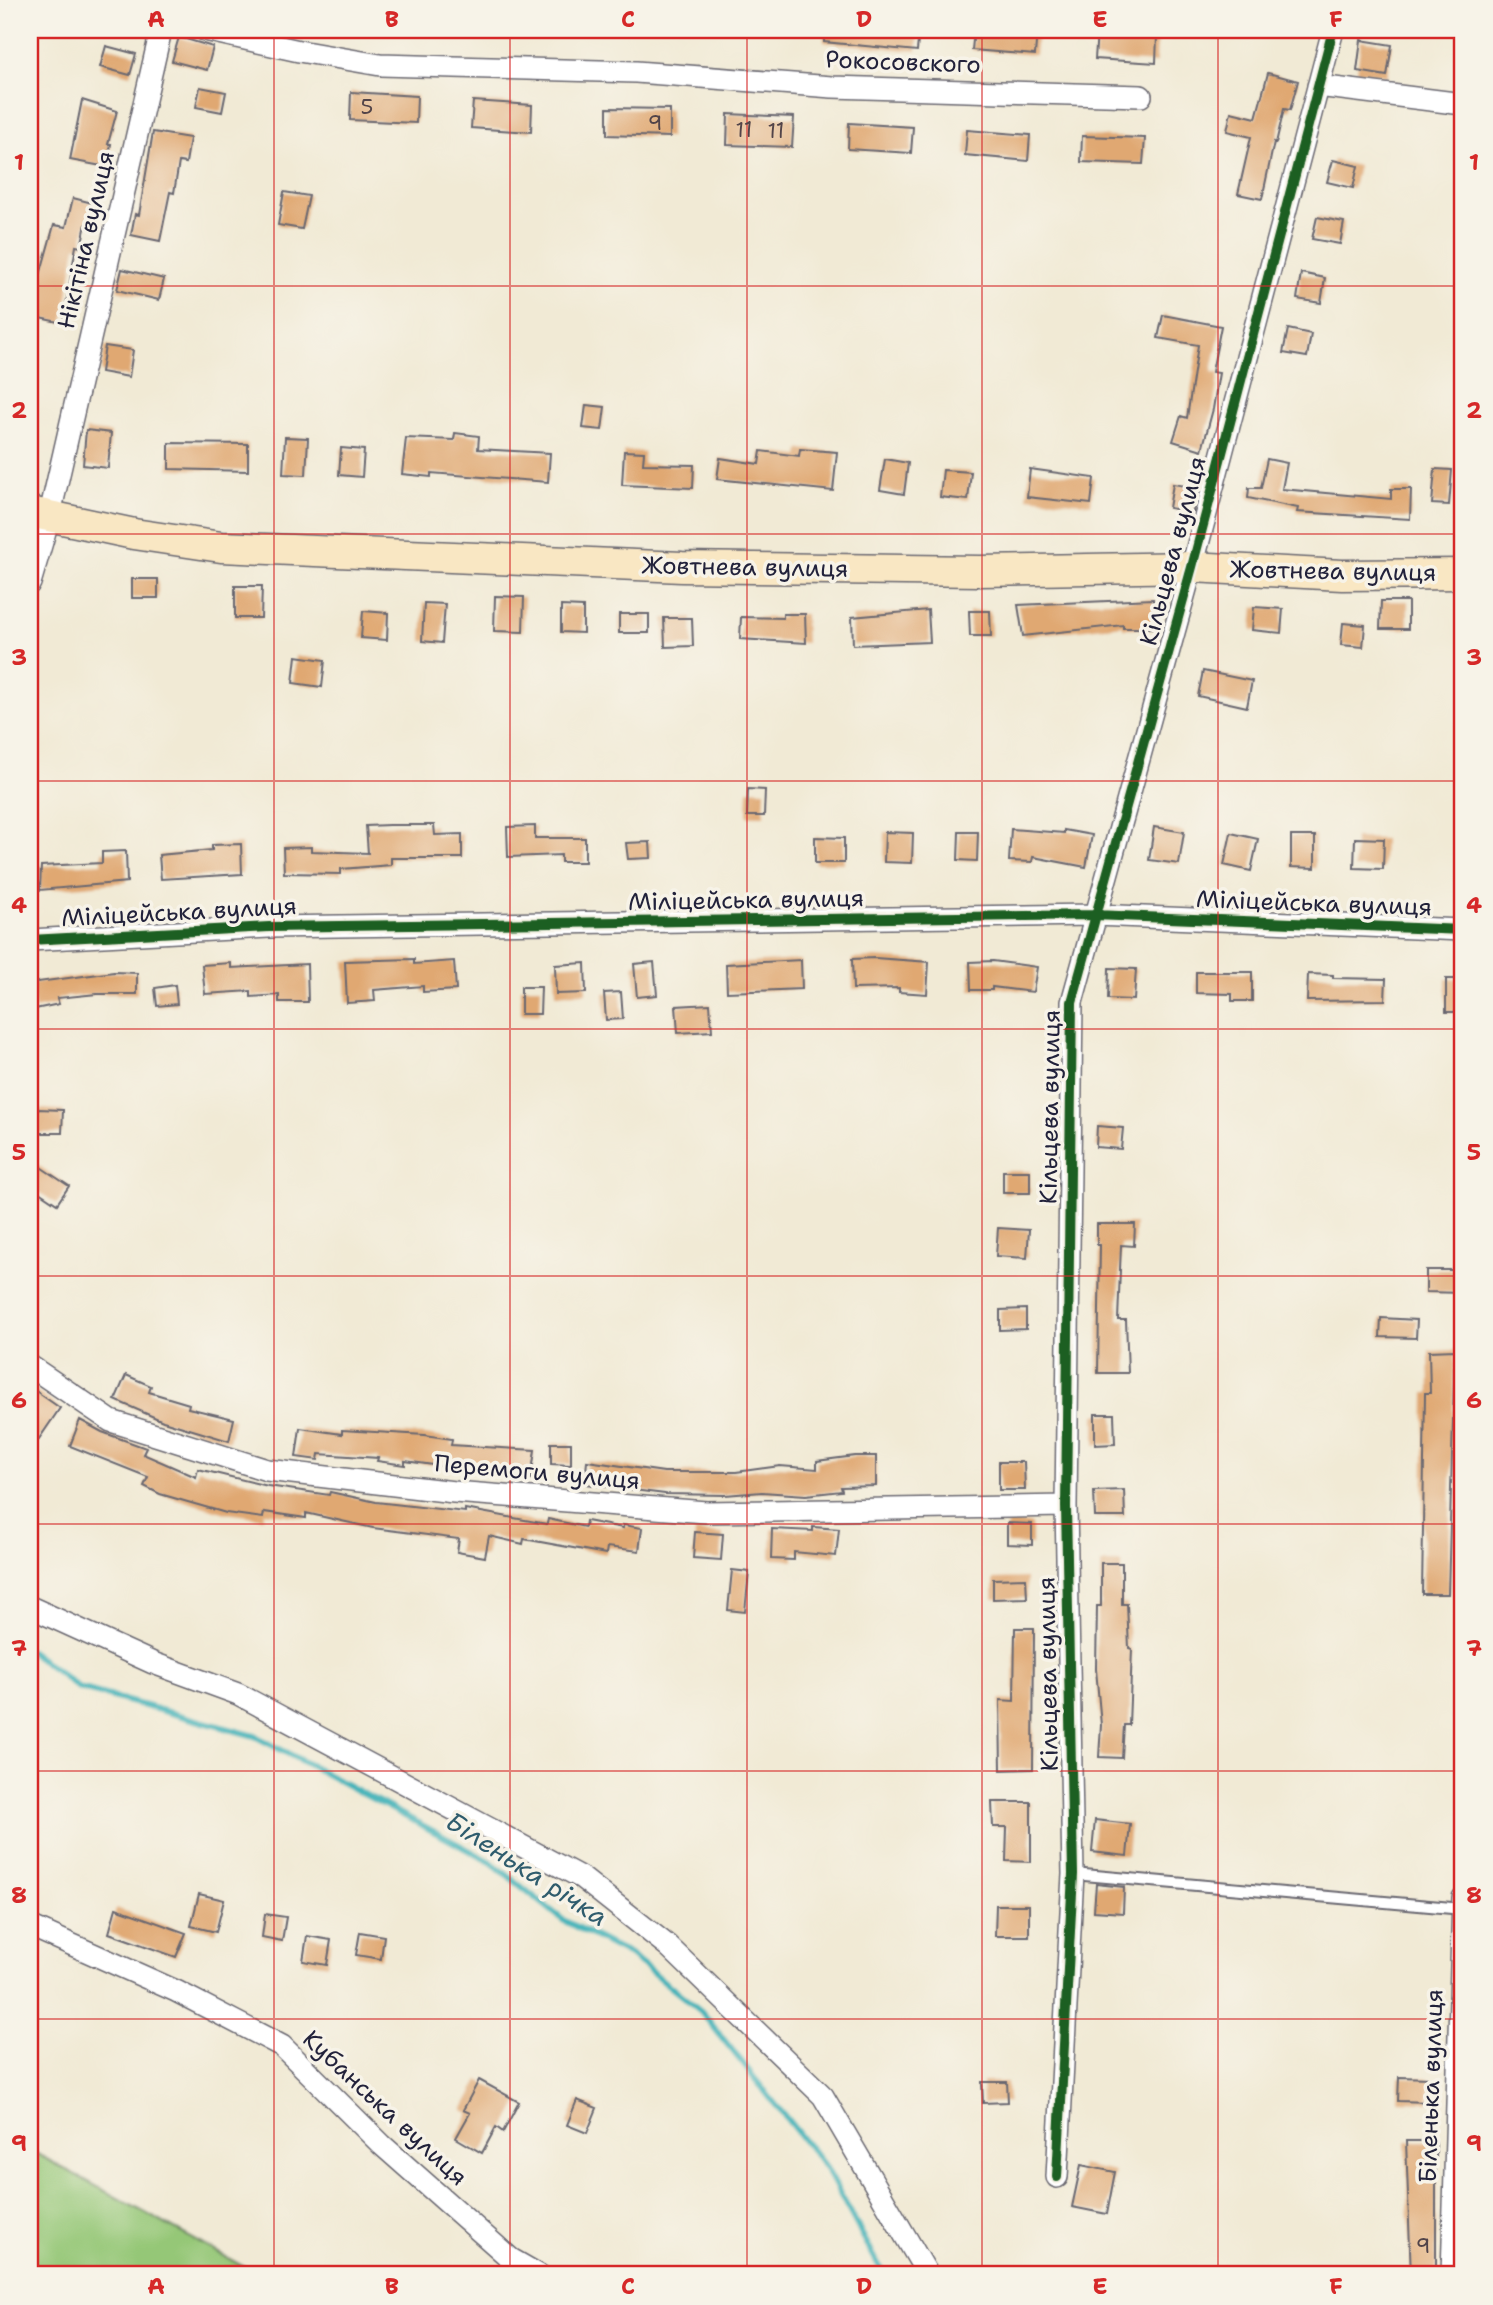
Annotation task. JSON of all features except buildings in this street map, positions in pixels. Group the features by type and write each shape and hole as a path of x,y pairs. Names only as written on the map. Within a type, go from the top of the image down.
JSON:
{"main road":[{"name":"Жовтнева вулиця","path":"39,515 221,547 682,567 980,571 1192,567 1342,575 1463,574"}],"street":[{"name":"Нікітіна вулиця","path":"30,583 39,515 161,30"},
{"name":"Рокосовского","path":"205,30 299,51 380,65 636,72 832,87 1141,96"},
{"name":"Кільцева вулиця","path":"1057,2177 1073,1874 1066,1506 1072,1002 1192,567 1334,30"},
{"path":"1318,86 1463,104"},
{"name":"Міліцейська вулиця","path":"30,940 269,928 1094,915 1463,930"},
{"name":"Перемоги вулиця","path":"30,1366 111,1421 267,1470 454,1492 706,1512 1066,1506"},
{"path":"30,1607 153,1662 238,1693 582,1878 668,1946 823,2096 928,2275"},
{"name":"Біленька вулиця","path":"1452,2275 1463,1898"},
{"name":"Кубанська вулиця","path":"30,1926 176,1991 282,2046 392,2154 512,2259 539,2275"}],"lane":[{"path":"1073,1874 1463,1909"}],"green space":[{"path":"30,2150 259,2275 30,2275"}],"waterway":[{"name":"Біленька річка","path":"30,1651 79,1688 255,1736 491,1862 563,1920 632,1956 701,2011 826,2168 884,2275"}],"cycle path":[{"path":"1057,2177 1073,1874 1066,1506 1072,1002 1192,567 1333,30"},
{"path":"30,940 269,927 1094,915 1463,930"}]}
